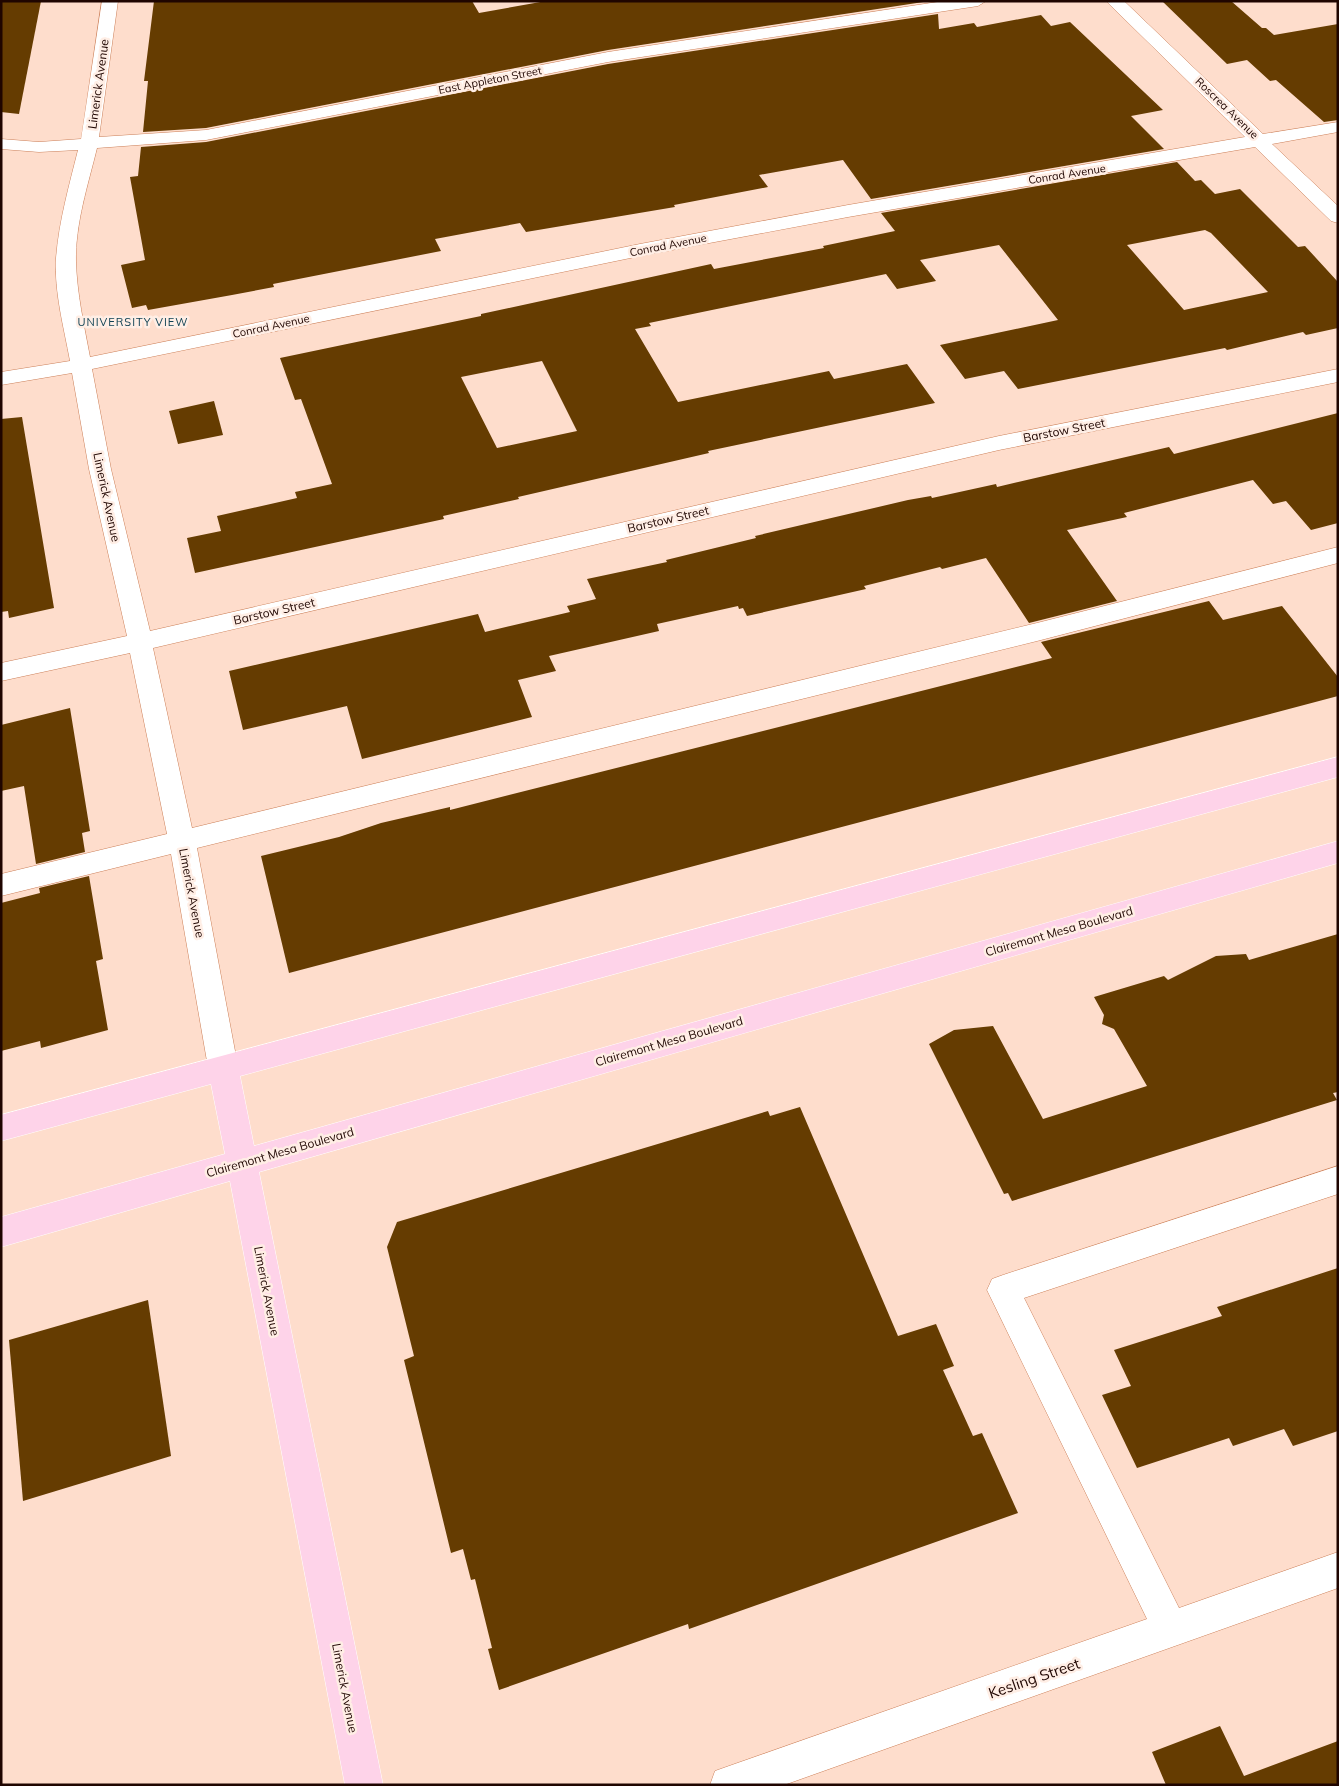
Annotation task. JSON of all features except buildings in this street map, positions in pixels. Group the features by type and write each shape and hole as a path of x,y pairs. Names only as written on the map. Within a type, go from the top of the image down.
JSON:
{"main road":[{"path":"1,1128 1338,767"},
{"name":"Clairemont Mesa Boulevard","path":"1,1232 1338,852"},
{"name":"Limerick Avenue","path":"223,1068 364,1785"}],"street":[{"name":"Limerick Avenue","path":"110,1 89,142 71,214 66,260 70,300 100,470 140,642 182,842 223,1068"},
{"name":"East Appleton Street","path":"1,144 39,147 206,134 608,57 978,1"},
{"name":"Roscrea Avenue","path":"1114,1 1338,217"},
{"name":"Conrad Avenue","path":"1,380 649,248 848,211 1338,128"},
{"name":"Barstow Street","path":"1,672 140,642 999,443 1338,375"},
{"path":"1,885 1037,632 1338,555"},
{"path":"1171,1630 1003,1290 1338,1180"},
{"name":"Kesling Street","path":"729,1785 1338,1570"}],"district":[{"name":"UNIVERSITY VIEW","path":"133,322"}]}
